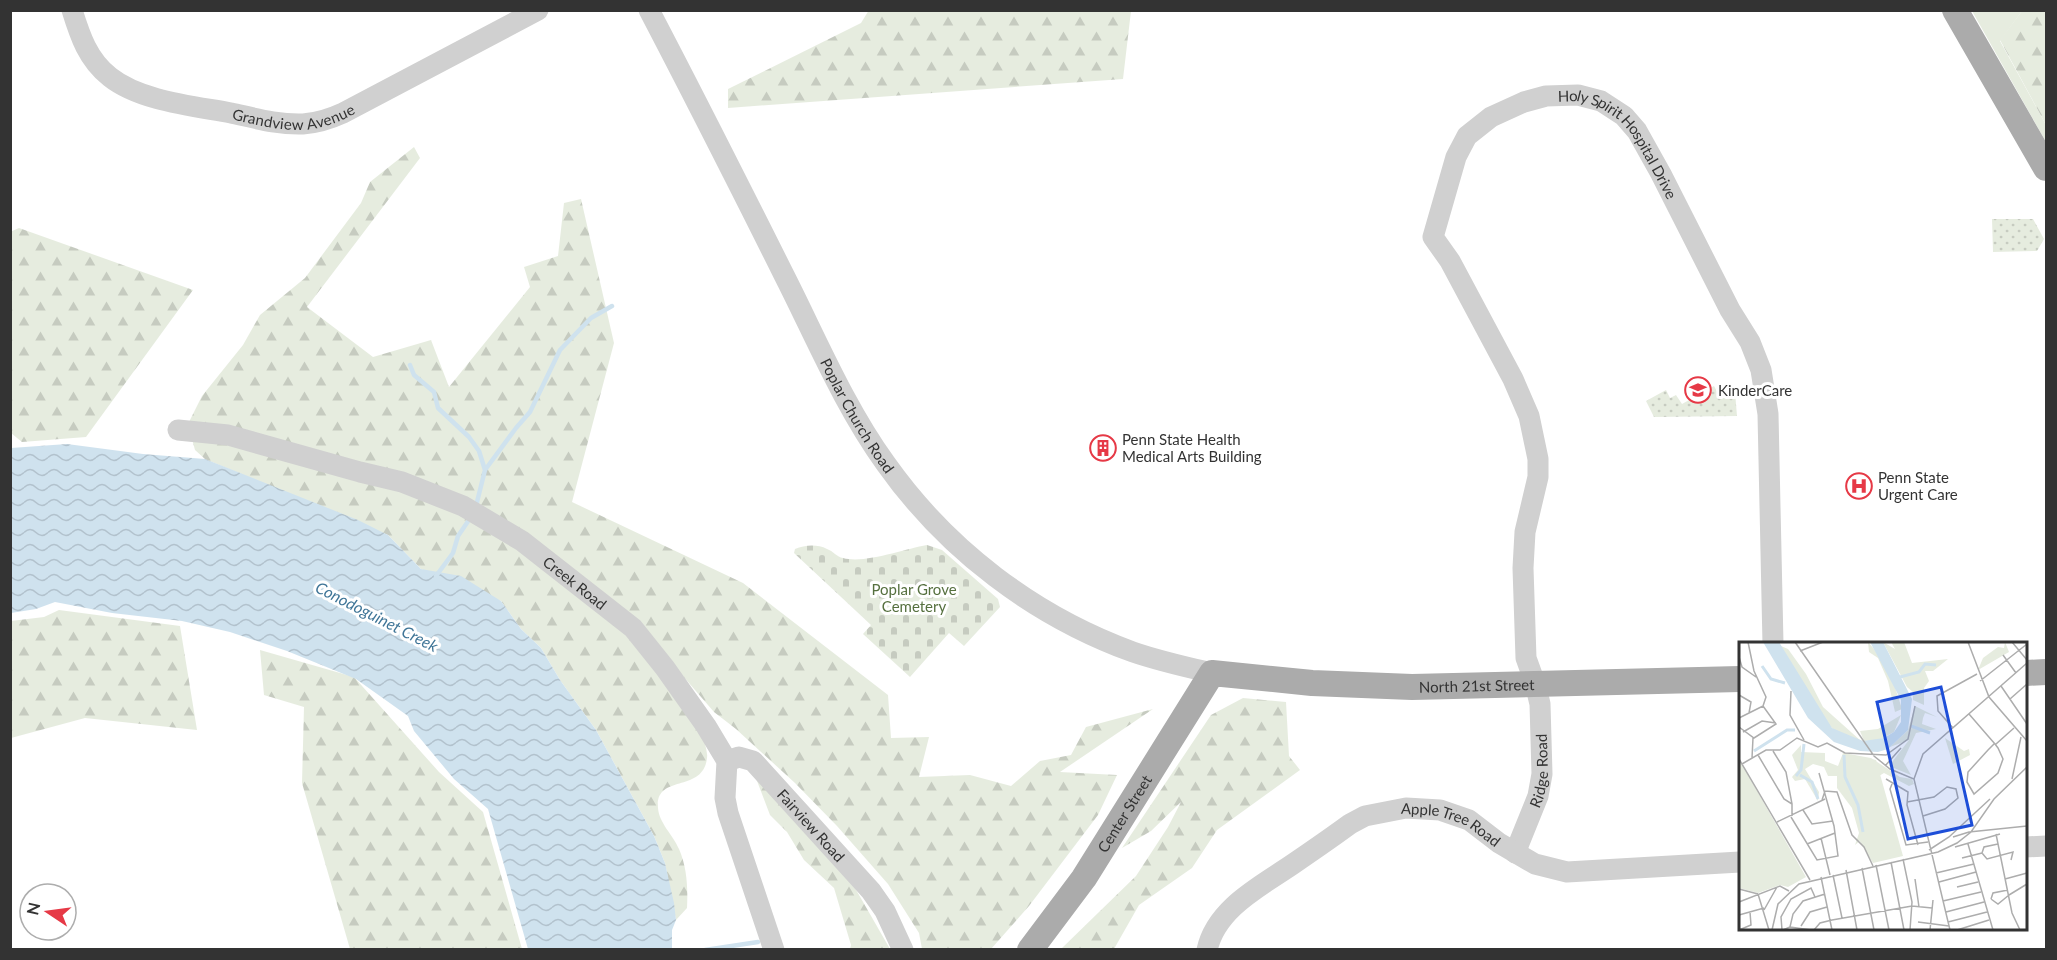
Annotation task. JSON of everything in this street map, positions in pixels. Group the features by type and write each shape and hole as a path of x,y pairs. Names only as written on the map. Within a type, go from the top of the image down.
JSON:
{"main road":[{"path":"1955,10 2046,168"},
{"path":"2027,673 2046,672"},
{"name":"North 21st Street","path":"1212,673 1349,685 1412,687 1739,679"},
{"name":"Center Street","path":"1030,950 1083,878 1212,673"}],"street":[{"name":"Grandview Avenue","path":"72,10 80,34 96,64 110,78 124,86 160,99 272,121 305,124 324,121 343,113 537,10"},
{"name":"Poplar Church Road","path":"649,10 843,392 885,464 912,499 955,544 1021,596 1111,643 1157,660 1212,673"},
{"name":"Holy Spirit Hospital Drive","path":"1536,683 1526,658 1523,568 1527,518 1538,477 1536,443 1528,416 1494,341 1450,261 1433,237 1456,157 1467,135 1491,117 1524,102 1546,96 1578,95 1601,101 1624,116 1637,131 1730,310 1750,342 1761,370 1768,414 1773,642"},
{"name":"Creek Road","path":"178,430 228,435 402,482 470,511 522,542 633,628 693,706 727,761"},
{"name":"Ridge Road","path":"1515,853 1538,796 1540,785 1542,762 1540,704 1536,683"},
{"name":"Fairview Road","path":"727,761 739,757 753,761 854,871 885,911 903,950"},
{"path":"727,761 725,798 728,813 774,950"},
{"name":"Apple Tree Road","path":"1207,950 1213,933 1233,907 1350,824 1365,816 1406,808 1440,810 1469,820 1515,853 1535,864 1567,872 1739,862"},
{"path":"2027,847 2046,846"}],"green space":[{"path":"869,10 1131,11 1123,79 728,108 728,89 861,23"},
{"path":"1972,11 2022,11 2000,41 2046,125 2046,142"},
{"path":"2022,11 2046,11 2046,125 2000,40"},
{"path":"414,147 420,158 307,307 373,357 431,340 449,387 530,287 524,267 558,256 564,203 581,199 614,343 572,502 743,583 888,695 891,738 929,737 919,777 970,775 1011,786 1040,761 1071,755 1086,727 1153,709 1060,772 1117,775 1098,815 1029,906 991,949 922,949 919,933 888,884 795,783 714,712 638,624 628,631 689,712 706,745 707,758 704,769 697,776 664,790 659,797 659,813 684,863 687,908 676,920 665,863 654,836 596,730 560,680 541,648 521,629 501,601 421,569 388,535 205,459 195,450 188,424 202,396 243,345 260,315 305,278 361,203 370,182"},
{"path":"1992,219 2033,219 2044,239 2037,251 1993,252"},
{"path":"19,228 193,290 86,437 22,442 11,433 10,232"},
{"path":"1714,386 1721,399 1735,392 1737,416 1654,417 1646,401 1666,390 1670,398 1676,395 1682,404"},
{"name":"Poplar Grove Cemetery","path":"927,545 942,550 998,599 1000,607 964,646 949,633 910,677 863,634 871,625 794,553 795,549 815,546 823,547 841,557 862,559"},
{"path":"59,610 180,626 197,730 85,718 11,738 11,621 44,617"},
{"path":"260,650 354,677 439,772 483,812 522,949 350,949 302,783 304,707 264,695"},
{"path":"1243,698 1286,702 1289,756 1300,770 1217,830 1192,868 1139,905 1114,949 1061,949 1136,876 1168,827 1181,802 1151,831 1122,848 1211,715"},
{"path":"754,773 851,881 890,949 850,949 851,945 834,888 804,860 787,832 770,815"}],"water":[{"name":"Conodoguinet Creek","path":"67,444 205,459 358,520 388,535 421,569 461,576 501,601 521,629 541,648 560,680 596,730 654,836 665,863 674,903 676,920 672,930 672,949 528,949 488,809 454,779 414,731 408,716 356,679 287,651 230,632 182,621 112,613 55,602 36,609 11,613 11,448"}],"waterway":[{"path":"476,506 485,470 530,412 560,350 591,318 612,306"},
{"path":"410,365 414,375 434,392 438,408 469,437 479,451 485,470"},
{"path":"436,576 453,553 458,536 471,517"},
{"path":"705,950 758,942"}],"place":[{"name":"KinderCare","path":"1698,390"},
{"name":"Penn State Health Medical Arts Building","path":"1103,448"},
{"name":"Penn State Urgent Care","path":"1859,486"}]}
